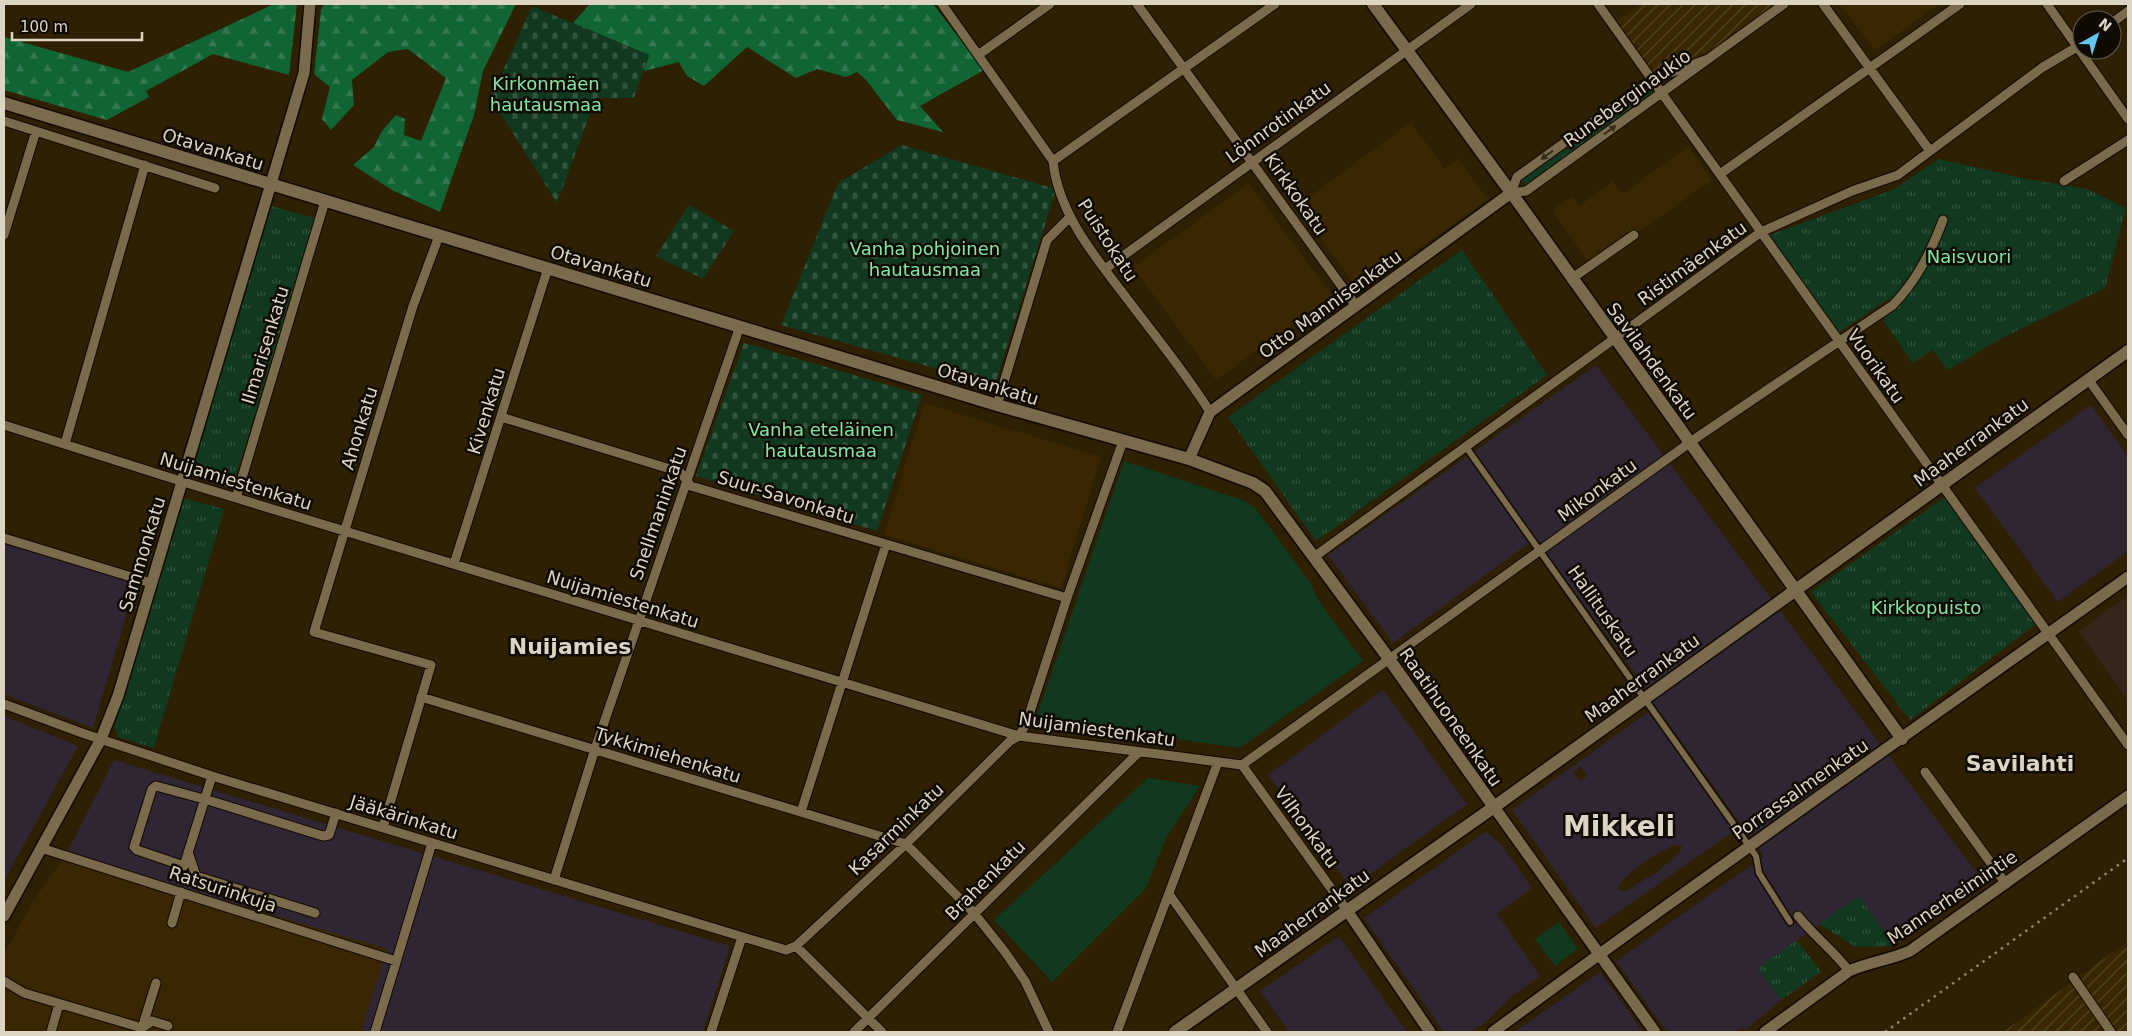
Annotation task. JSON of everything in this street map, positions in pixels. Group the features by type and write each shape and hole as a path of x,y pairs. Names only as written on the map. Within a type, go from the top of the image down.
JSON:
{"main road":[{"name":"Savilahdenkatu","path":"1373,4 1511,193 1902,740"},
{"name":"Otavankatu","path":"4,103 548,268 737,332 997,405 1121,447 1188,459"},
{"name":"Maaherrankatu","path":"1176,1032 1494,807 2128,351"},
{"name":"Raatihuoneenkatu","path":"1188,459 1253,483 1265,491 1389,659 1494,807"}],"street":[{"name":"Sammonkatu","path":"4,916 7,900 41,848 101,740 118,696 304,73 310,4"},
{"name":"Puistokatu","path":"942,4 1053,161 1054,173 1070,217 1105,269 1210,412"},
{"path":"978,55 1050,4"},
{"name":"Kirkkokatu","path":"1137,4 1252,160 1356,306"},
{"path":"1053,161 1275,4"},
{"name":"Lönnrotinkatu","path":"1105,269 1252,160 1471,4"},
{"name":"Vuorikatu","path":"1598,4 1838,341 2050,633 2128,745"},
{"path":"1708,59 1784,4"},
{"path":"1823,4 1930,151"},
{"path":"1720,174 1960,4"},
{"path":"2047,4 2072,36"},
{"name":"Ristimäenkatu","path":"1314,557 1761,232 1852,191 1898,175 2043,67 2072,51"},
{"name":"Runeberginaukio","path":"1708,59 1526,191 1511,193 1517,178 1651,80 1708,59"},
{"path":"2089,60 2128,119"},
{"path":"4,122 214,188"},
{"path":"4,235 36,131"},
{"path":"2064,181 2128,140"},
{"path":"65,444 145,165"},
{"name":"Otto Mannisenkatu","path":"1188,459 1210,412 1511,193"},
{"name":"Ilmarisenkatu","path":"236,498 325,201"},
{"path":"997,405 1047,240 1070,217"},
{"name":"Mikonkatu","path":"1242,765 1689,443 1893,305 1911,287 1932,249 1943,220"},
{"path":"1572,279 1634,235"},
{"name":"Ahonkatu","path":"422,697 430,666 314,632 413,306 439,236"},
{"name":"Kivenkatu","path":"454,564 548,268"},
{"name":"Snellmaninkatu","path":"554,880 595,749 737,332"},
{"path":"2088,380 2128,435"},
{"name":"Suur-Savonkatu","path":"501,417 680,472 691,486 1067,598"},
{"name":"Nuijamiestenkatu","path":"4,425 182,482 1019,736 1242,765"},
{"name":"Hallituskatu","path":"1466,446 1756,856 1759,873 1794,919 1849,971"},
{"path":"1019,736 1026,724 1067,598 1121,447"},
{"path":"4,538 151,583"},
{"path":"801,812 886,544"},
{"name":"Porrassalmenkatu","path":"1493,1032 1749,846 1902,740 2128,577"},
{"path":"383,827 422,697"},
{"name":"Tykkimiehenkatu","path":"422,697 906,844"},
{"name":"Jääkärinkatu","path":"4,704 101,740 212,776 786,950 796,946"},
{"name":"Kasarminkatu","path":"796,946 906,844 1010,741 1019,736"},
{"name":"Brahenkatu","path":"854,1032 1138,752"},
{"path":"1117,1032 1218,762"},
{"name":"Vilhonkatu","path":"1242,765 1346,910 1430,1032"},
{"path":"1925,772 2006,884"},
{"path":"212,776 204,800 184,866 137,850 134,847 152,789 156,786 204,800 317,835 329,835 336,813"},
{"name":"Mannerheimintie","path":"1765,1032 1849,971 1863,965 1892,959 1910,951 2128,796"},
{"name":"Raatihuoneenkatu","path":"1494,807 1598,955 1655,1032"},
{"path":"375,1032 432,842"},
{"path":"906,844 974,914 1006,952 1025,981 1049,1032"},
{"name":"Ratsurinkuja","path":"41,848 396,961"},
{"path":"188,852 196,876 315,913"},
{"path":"172,923 181,892"},
{"path":"1169,894 1267,1032"},
{"path":"711,1032 742,937"},
{"path":"796,946 882,1032"},
{"path":"2073,977 2110,1032"},
{"path":"4,981 24,993 142,1028"},
{"path":"142,1028 156,983"},
{"path":"50,1032 59,1004"},
{"path":"142,1028 152,1021 168,1026"}],"shaded area":[{"path":"1641,4 1776,4 1706,54 1653,74 1616,22"},
{"path":"1839,4 1940,4 1875,50"},
{"path":"1411,122 1444,168 1458,159 1488,199 1360,292 1297,206"},
{"path":"1688,146 1712,180 1591,266 1552,210 1572,197 1579,206 1613,181 1623,194"},
{"path":"1249,183 1332,296 1216,380 1133,267"},
{"path":"1596,365 1985,884 1894,946 1859,896 1758,968 1781,1000 1747,1029 1740,1028 1735,1032 1667,1032 1616,961 1764,856 1657,708 1641,681 1535,539 1393,643 1328,555"},
{"path":"924,403 1101,457 1061,588 884,535"},
{"path":"2091,405 2128,456 2128,551 2058,602 1975,488"},
{"path":"4,544 136,583 93,728 4,694"},
{"path":"2128,595 2128,701 2079,631"},
{"path":"1383,690 1467,804 1351,888 1268,775"},
{"path":"1652,709 1737,829 1596,928 1512,810","holes":["1580,766 1587,776 1580,781 1573,772","1674,845 1682,846 1680,852 1657,872 1626,891 1617,890 1620,883 1630,873 1648,859"]},
{"path":"4,716 78,746 4,881"},
{"path":"114,760 730,946 703,1032 4,1032 4,954 32,903 67,853"},
{"path":"1486,831 1503,847 1532,888 1497,914 1540,976 1511,997 1486,1022 1471,1032 1444,1032 1364,918"},
{"path":"67,853 387,949 361,1032 4,1032 4,954 32,903"},
{"path":"1339,936 1407,1032 1289,1032 1260,991"},
{"path":"2128,941 2128,1032 2003,1032"},
{"path":"1600,972 1643,1032 1514,1032"}],"green space":[{"path":"274,4 297,4 289,75 213,54 146,91 149,97 107,120 4,90 4,37 128,72"},
{"path":"324,4 516,4 483,71 474,115 440,212 392,190 353,165 374,147 382,131 396,115 405,119 404,135 421,141 446,78 408,49 388,52 352,80 354,105 331,130 322,119 330,87 314,74 321,10"},
{"path":"590,4 880,4 883,6 886,4 933,4 984,70 920,106 943,132 897,120 866,80 857,72 846,77 817,69 796,78 747,47 704,86 687,76 679,62 644,71 649,55 573,23"},
{"name":"Kirkonmäen hautausmaa","path":"532,6 649,55 634,98 596,98 557,203 491,98"},
{"path":"1651,82 1659,92 1527,187 1520,177"},
{"name":"Vanha pohjoinen hautausmaa","path":"902,145 1056,189 995,385 781,325 838,183"},
{"name":"Naisvuori","path":"1938,159 2027,179 2087,189 2126,208 2105,288 2000,339 1948,370 1932,350 1913,363 1884,322 1890,298 1839,332 1770,235 1895,189"},
{"path":"689,205 734,231 703,279 656,256"},
{"path":"271,206 315,218 233,486 191,473"},
{"path":"1462,250 1547,375 1316,541 1228,417"},
{"name":"Vanha eteläinen hautausmaa","path":"744,343 922,395 877,531 696,476"},
{"path":"1124,461 1245,501 1256,509 1311,584 1320,603 1363,661 1240,748 1036,719"},
{"name":"Kirkkopuisto","path":"1945,497 2036,624 1910,720 1811,592"},
{"path":"183,498 224,509 154,748 118,737 114,726"},
{"path":"1148,778 1200,786 1166,838 1146,888 1052,982 994,920"},
{"path":"1859,896 1894,946 1856,947 1819,924"},
{"path":"1559,922 1578,949 1555,966 1535,939"},
{"path":"1797,940 1821,972 1781,1000 1758,968"}],"railway":[{"path":"1885,1032 2128,858"}],"district":[{"name":"Nuijamies","path":"570,646"},
{"name":"Savilahti","path":"2020,763"},
{"name":"Mikkeli","path":"1619,826"}]}
